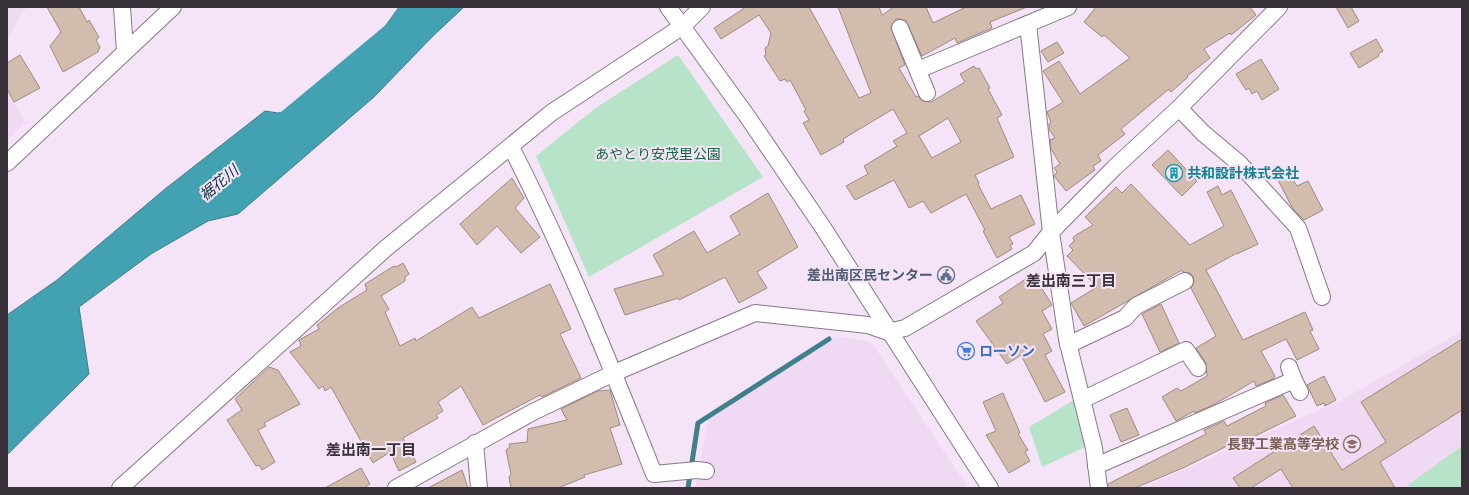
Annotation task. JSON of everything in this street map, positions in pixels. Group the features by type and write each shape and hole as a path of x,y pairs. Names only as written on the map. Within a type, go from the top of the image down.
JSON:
{"street":[{"path":"122,7 125,51"},
{"path":"7,163 173,7"},
{"path":"120,488 385,249 511,147 551,112 683,26 702,7"},
{"path":"918,70 1068,7"},
{"path":"396,488 533,412 614,373 755,313 868,325 888,332 905,328 1034,254 1051,232 1114,168 1180,108 1279,7"},
{"path":"670,10 747,116 822,226 888,332 990,488"},
{"path":"1028,24 1051,232 1068,345 1094,448 1099,488"},
{"path":"900,28 927,93"},
{"path":"1180,108 1203,133 1240,164 1298,228 1322,297"},
{"path":"511,147 549,222 614,373 654,474 696,470"},
{"path":"1068,345 1125,318 1136,306 1185,281"},
{"path":"1082,400 1186,350 1198,368"},
{"path":"1096,466 1295,380"},
{"path":"475,443 480,488"}],"shaded area":[{"path":"7,7 27,7 7,38"},
{"path":"7,89 25,123 7,141"},
{"name":"長野工業高等学校","path":"1462,331 1462,488 1142,488 1342,400"},
{"path":"836,336 867,341 873,345 968,488 695,488 709,418"}],"green space":[{"name":"あやとり安茂里公園","path":"678,55 763,177 589,277 536,156 597,107"},
{"path":"1074,400 1085,447 1042,467 1029,427"},
{"path":"1462,446 1462,488 1410,488 1408,485"}],"water":[{"path":"399,7 464,7 432,37 374,97 238,214 208,221 151,254 79,307 89,374 7,455 7,315 57,280 165,189 265,111 278,113 311,106 354,71 356,54 384,28"}],"building":[{"path":"47,7 79,7 87,22 89,20 99,37 96,40 100,47 98,52 63,72 50,46 61,32"},
{"path":"746,7 809,7 859,98 871,93 838,7 879,7 882,15 894,7 926,7 933,23 966,7 1027,7 990,22 992,28 957,43 955,38 922,56 906,21 896,19 891,27 905,65 899,68 916,97 918,96 922,101 931,102 965,82 960,74 974,66 976,69 979,68 1002,115 997,118 1014,157 975,175 979,183 978,184 991,209 1021,195 1035,224 1009,237 1013,244 1010,245 1012,249 997,258 983,231 985,230 966,194 931,213 923,201 909,208 894,180 855,200 846,186 868,174 864,166 897,146 893,141 907,133 893,109 843,139 844,142 821,155 803,123 809,120 804,111 806,110 790,80 787,82 785,79 780,81 764,56 766,55 765,48 768,46 771,33 759,15 721,39 714,28","holes":["948,118 961,142 932,158 919,136"]},
{"path":"1096,7 1250,7 1256,15 1231,35 1230,33 1204,49 1210,58 1187,76 1188,77 1171,92 1169,89 1121,129 1125,134 1098,155 1101,161 1093,166 1095,170 1066,191 1054,176 1057,172 1054,168 1060,164 1051,149 1050,140 1055,138 1049,129 1049,124 1051,122 1047,112 1063,102 1043,71 1059,61 1080,94 1130,58 1104,35 1102,37 1084,22"},
{"path":"1336,7 1351,7 1359,21 1348,28"},
{"path":"1376,39 1383,51 1378,54 1379,56 1359,68 1350,53"},
{"path":"1057,42 1064,53 1048,62 1041,51"},
{"path":"20,55 40,88 14,102 7,89 7,63"},
{"path":"1261,59 1279,89 1262,100 1257,91 1252,94 1249,88 1246,90 1236,74"},
{"name":"共和設計株式会社","path":"1168,150 1197,181 1182,196 1152,165"},
{"path":"1289,173 1297,186 1308,181 1323,210 1304,220 1293,209 1278,180"},
{"path":"512,178 524,198 515,208 540,237 521,253 497,226 477,245 460,224"},
{"path":"1131,184 1190,245 1224,226 1207,192 1218,186 1222,195 1231,190 1258,244 1237,253 1206,270 1243,340 1305,312 1313,330 1310,331 1319,349 1297,360 1286,339 1261,351 1275,376 1273,379 1256,386 1254,381 1215,404 1195,413 1194,411 1176,421 1162,397 1177,388 1181,391 1207,376 1206,363 1196,348 1216,336 1191,288 1194,282 1193,276 1190,273 1183,272 1182,270 1084,326 1071,303 1097,287 1067,256 1073,250 1069,246 1074,241 1073,238 1093,225 1085,217 1116,187 1122,193"},
{"path":"768,193 798,247 757,272 767,288 739,303 725,277 679,300 678,298 625,315 614,289 664,275 653,255 694,231 707,253 740,234 730,216"},
{"path":"403,263 409,274 405,277 405,281 381,296 389,309 385,312 400,346 415,338 416,341 472,307 479,318 550,284 571,329 560,334 581,378 542,397 540,395 483,425 461,386 438,402 443,411 436,415 438,418 403,438 416,462 399,471 390,452 373,463 331,387 325,391 323,386 319,389 290,352 301,346 299,340 319,329 317,325 338,308 367,290 365,284 394,266 396,267"},
{"path":"1033,274 1052,305 1042,311 1052,329 1043,334 1052,351 1045,355 1065,392 1045,402 1021,355 1007,364 976,321 1003,303 999,297"},
{"path":"1161,304 1179,343 1160,352 1142,314"},
{"path":"1462,339 1462,410 1380,462 1395,488 1293,488 1281,469 1251,488 1240,488 1233,478 1314,426 1342,470 1386,442 1361,402"},
{"path":"269,367 278,370 300,404 264,423 266,426 258,430 275,462 262,470 259,465 256,466 227,420 242,410 235,399"},
{"path":"1324,376 1336,400 1325,406 1324,403 1317,406 1307,385"},
{"path":"610,390 620,425 610,428 622,464 584,475 585,477 558,488 511,488 509,477 511,474 506,450 510,447 509,444 527,442 528,429 567,420 561,409 598,391"},
{"path":"1003,393 1020,433 1018,434 1028,450 1025,452 1030,461 1009,473 986,435 996,431 983,402"},
{"path":"1283,395 1296,416 1249,439 1247,436 1185,467 1135,488 1108,488 1108,484 1206,434 1204,430 1224,421 1227,426 1266,406 1265,403"},
{"path":"1127,408 1139,435 1121,442 1110,415"},
{"path":"361,468 370,484 364,488 325,488"},
{"path":"462,470 468,488 428,488"}],"waterway":[{"name":"裾花川","path":"281,131 430,7"},
{"path":"688,488 698,423 829,339"}],"place":[{"name":"共和設計株式会社","path":"1174,173"},
{"name":"差出南区民センター","path":"946,275"},
{"name":"ローソン","path":"966,351"},
{"name":"長野工業高等学校","path":"1352,444"}],"district":[{"name":"差出南三丁目","path":"1071,281"},
{"name":"差出南一丁目","path":"371,450"}]}
